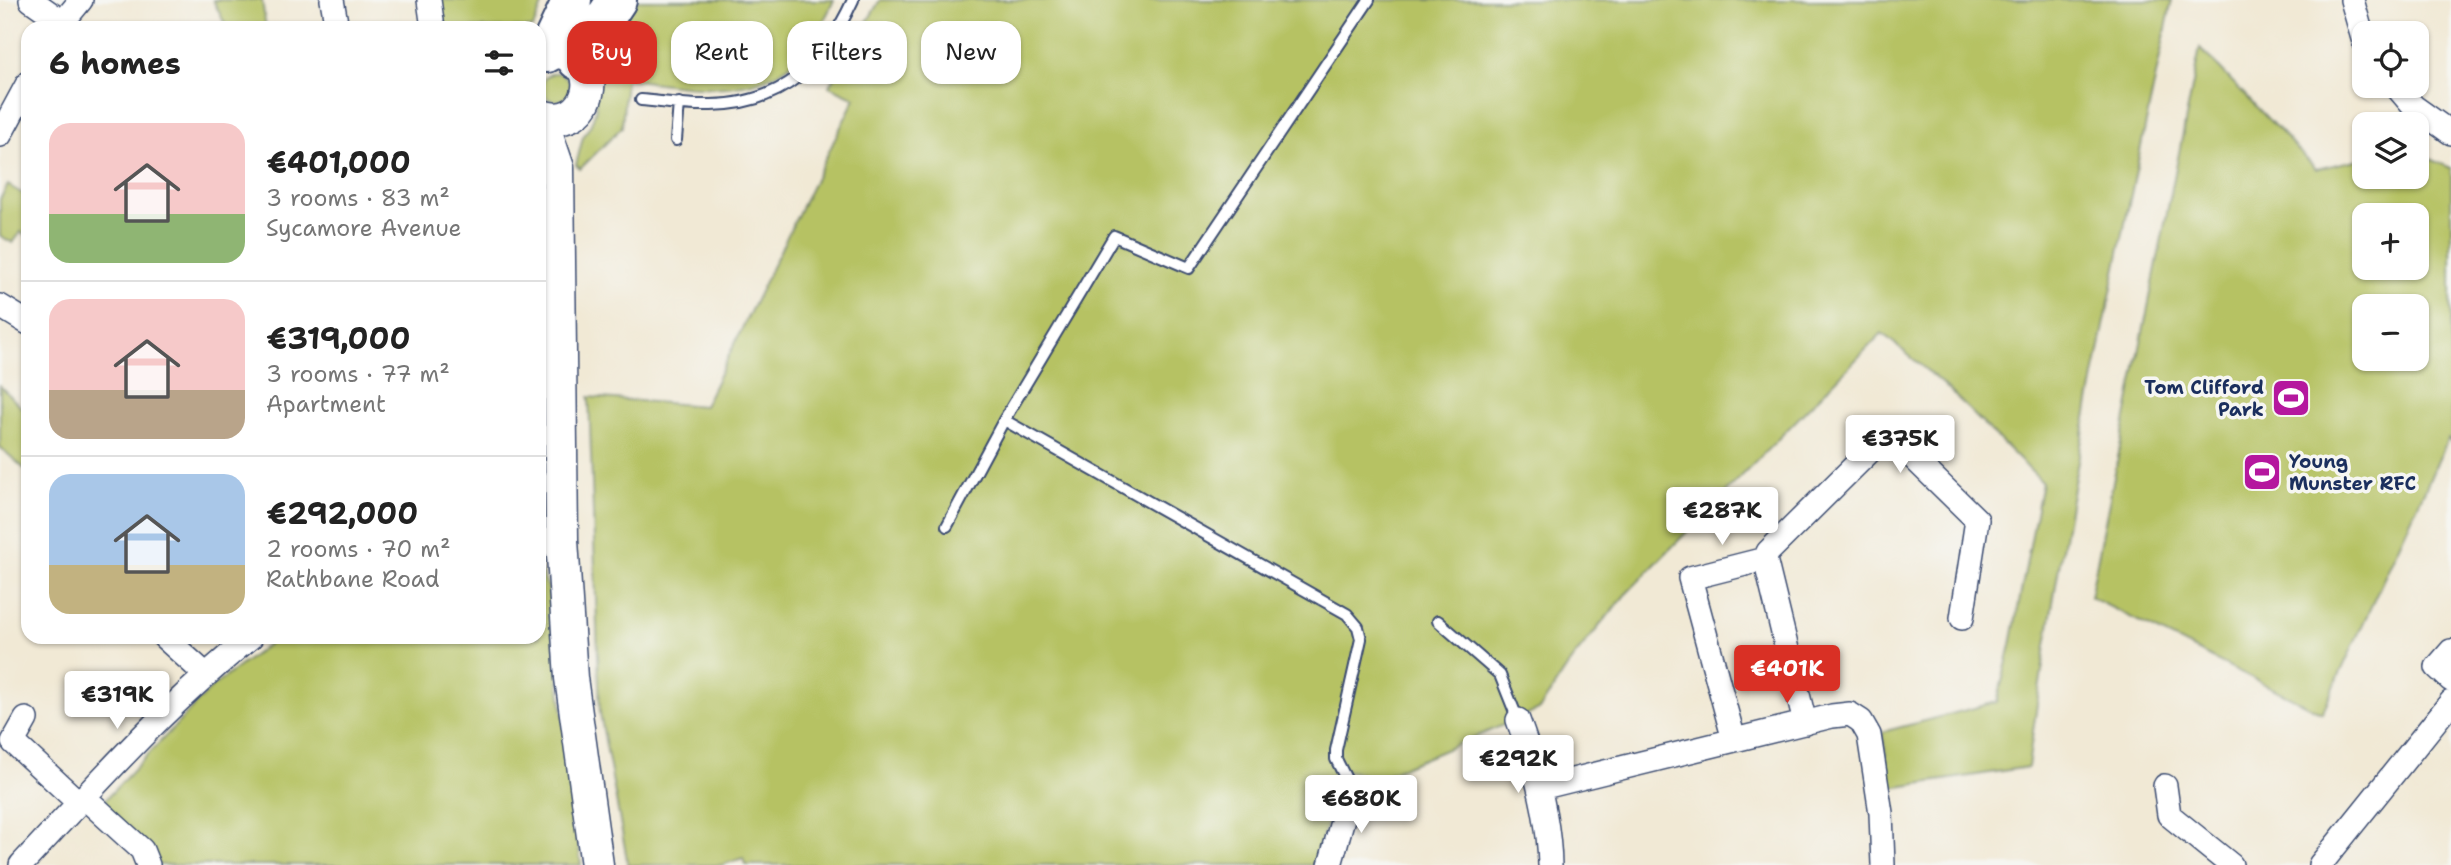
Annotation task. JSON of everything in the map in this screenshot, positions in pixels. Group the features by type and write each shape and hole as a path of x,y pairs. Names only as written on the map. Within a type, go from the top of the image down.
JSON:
{"highway":[{"path":"555,56 572,0"},
{"path":"555,56 617,0"}],"main road":[{"path":"555,56 584,69 589,90 587,98 577,111 558,168 551,542 597,865"},
{"path":"546,116 559,119 577,111"},
{"path":"546,135 558,168"}],"street":[{"path":"31,0 55,21"},
{"path":"63,21 81,0"},
{"path":"332,0 336,21"},
{"path":"429,0 432,21"},
{"path":"2352,0 2358,21"},
{"path":"2406,98 2413,106 2451,133"},
{"path":"0,135 21,103"},
{"path":"0,306 21,319"},
{"path":"1805,723 1765,559 1768,552 1888,433 1977,520 1962,618"},
{"path":"1734,740 1690,578 1765,559"},
{"path":"172,644 205,674"},
{"path":"20,865 145,733 205,674 242,644"},
{"path":"2451,651 2437,667 2451,680"},
{"path":"2320,865 2451,702"},
{"path":"1539,788 1850,714 1866,727 1881,813 1883,865"},
{"path":"26,719 13,742 142,850 148,865"},
{"path":"1518,720 1539,788 1549,865"},
{"path":"2165,786 2169,815 2231,865"},
{"path":"1330,865 1350,793"}],"lane":[{"path":"641,100 714,105 769,94 811,66 840,28 853,0"},
{"path":"947,526 1004,420 1114,236 1189,268 1369,0"},
{"path":"676,140 679,103"},
{"path":"1004,420 1347,614 1358,627 1360,639 1336,759 1349,785 1350,793"},
{"path":"1438,621 1500,675 1518,720"}],"green space":[{"path":"213,0 262,0 265,21 224,21"},
{"path":"438,0 544,0 536,21 441,21"},
{"path":"630,0 834,0 823,21 787,21 787,66 773,75 773,21 671,21 671,84 746,84 738,86 692,87 657,83 657,21 617,21"},
{"path":"880,0 2172,0 2075,478 2028,767 1891,788 1882,732 1997,702 2011,645 2042,482 1942,383 1882,333 1625,595 1573,658 1539,710 1371,781 1361,773 1347,771 1336,794 1314,865 745,865 743,858 722,865 628,865 600,713 589,397 704,406 855,98 829,86 830,84 907,84 907,21 868,21"},
{"name":"Tom Clifford Park","path":"2200,48 2316,169 2352,161 2352,189 2429,189 2429,158 2451,168 2451,442 2448,439 2322,713 2090,597"},
{"path":"556,73 566,77 570,87 566,97 556,101 546,97 546,77"},
{"path":"595,84 626,84 622,127 580,169 576,165 583,137 596,109"},
{"path":"8,185 21,193 21,232 13,243 0,236 0,199"},
{"path":"0,386 21,407 21,466 0,447"},
{"path":"546,583 581,865 153,865 101,804 212,687 269,644 546,644"}],"place":[{"name":"Tom Clifford Park","path":"2291,398"},
{"name":"Young Munster RFC","path":"2262,472"}]}
